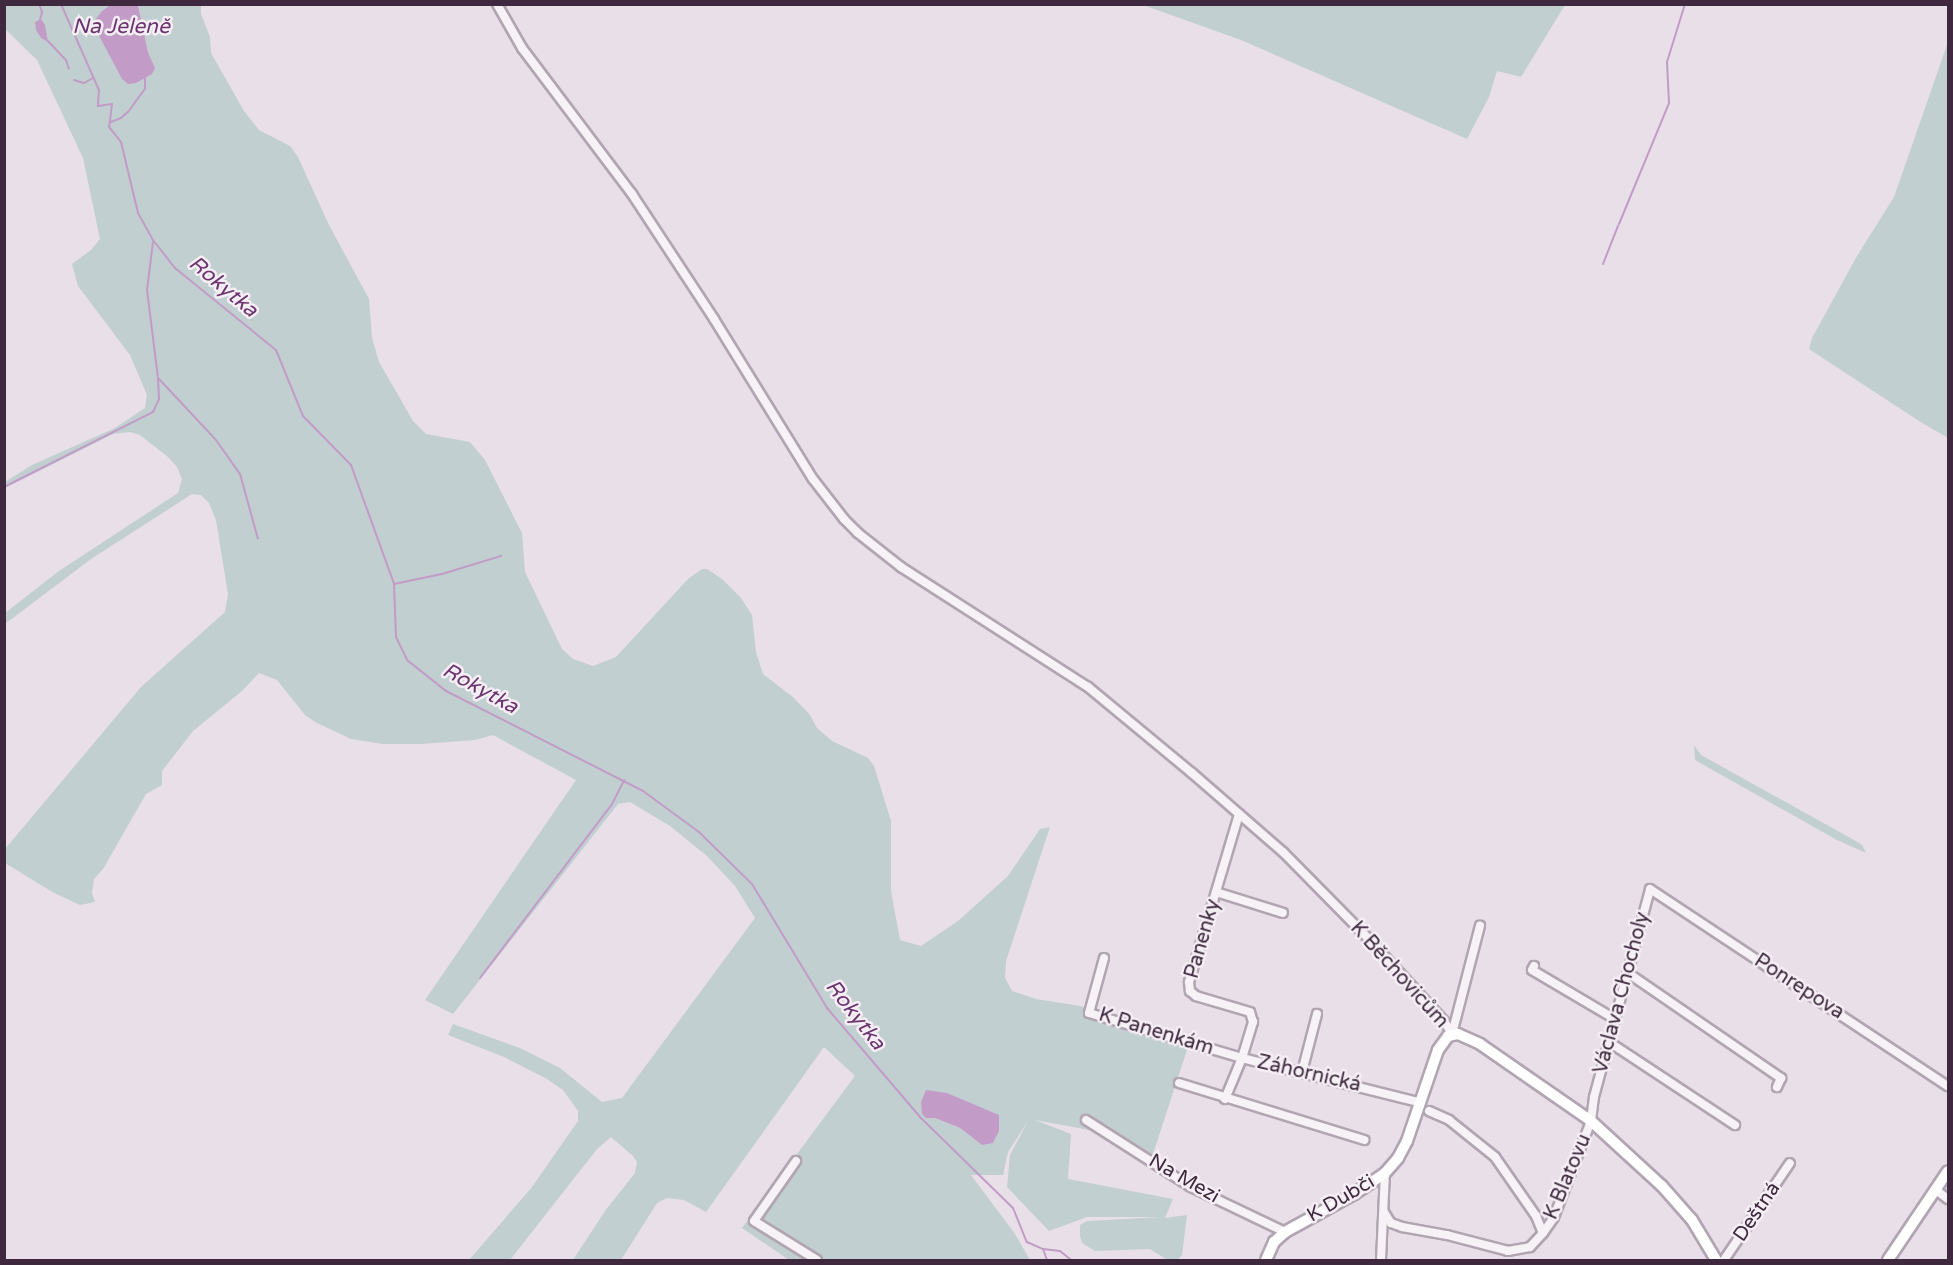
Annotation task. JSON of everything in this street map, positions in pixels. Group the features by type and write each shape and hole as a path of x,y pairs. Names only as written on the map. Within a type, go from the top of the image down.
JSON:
{"street":[{"name":"K Běchovicům","path":"497,4 522,48 632,194 813,479 844,519 901,567 1088,687 1192,773 1283,852 1364,934 1444,1021 1452,1034 1463,1035 1480,1044 1592,1121 1662,1186 1692,1220 1716,1260"},
{"name":"Panenky","path":"1239,814 1189,982 1190,991 1196,996 1250,1012 1253,1022 1242,1058"},
{"name":"Václava Chocholy","path":"1592,1121 1594,1097 1650,889"},
{"name":"Ponrepova","path":"1650,889 1948,1086"},
{"path":"1216,892 1283,913"},
{"path":"1452,1034 1480,926"},
{"name":"K Panenkám","path":"1104,958 1089,1013 1242,1058"},
{"path":"1534,966 1532,970 1614,1019"},
{"path":"1628,973 1780,1078 1777,1087"},
{"path":"1302,1072 1317,1014"},
{"name":"K Dubči","path":"1266,1260 1274,1242 1285,1232 1354,1194 1384,1173 1398,1158 1407,1141 1438,1050 1452,1034"},
{"path":"1609,1042 1735,1125"},
{"name":"Záhornická","path":"1225,1099 1242,1058 1419,1102"},
{"path":"1179,1083 1364,1140"},
{"path":"1384,1212 1391,1223 1402,1227 1447,1235 1508,1251 1530,1247 1543,1233 1536,1216 1495,1157 1449,1120 1429,1111"},
{"name":"Na Mezi","path":"1086,1120 1191,1187 1285,1232"},
{"name":"K Blatovu","path":"1543,1233 1554,1217 1592,1121"},
{"path":"796,1161 754,1221 817,1260"},
{"name":"Deštná","path":"1724,1260 1790,1163"},
{"path":"1888,1260 1948,1171"},
{"path":"1381,1260 1384,1173"},
{"path":"1936,1190 1948,1199"}],"shaded area":[{"path":"5,5 112,5 102,11 155,68 148,52 138,5 201,5 201,14 210,37 211,53 244,111 259,130 290,146 298,157 329,225 369,299 372,338 379,362 413,421 426,434 470,442 485,460 522,533 525,572 562,649 573,659 593,666 616,657 688,579 702,569 707,569 722,579 741,598 752,615 756,652 763,674 794,698 810,715 817,728 832,741 868,758 874,766 891,821 891,891 900,940 921,946 958,921 1008,876 1040,829 1050,827 1006,961 1005,978 1012,991 1036,999 1080,1006 1188,1047 1151,1160 1100,1132 1035,1120 1071,1134 1068,1179 1173,1199 1165,1218 1187,1215 1182,1255 1178,1259 1166,1259 1150,1249 1095,1251 1082,1243 1080,1236 1080,1225 1087,1221 1161,1217 1087,1217 1049,1231 1007,1187 1010,1155 1028,1121 1008,1152 1003,1175 971,1175 1015,1234 1030,1260 789,1260 742,1228 855,1076 824,1047 706,1212 684,1200 667,1198 657,1203 621,1260 573,1260 605,1211 635,1173 637,1162 633,1156 611,1137 597,1149 510,1260 469,1260 532,1187 578,1121 578,1111 563,1090 547,1079 504,1057 448,1035 453,1024 520,1048 560,1068 602,1102 622,1098 755,918 735,886 707,856 670,826 630,802 618,804 453,1014 425,1000 576,780 493,735 475,740 421,744 383,744 351,739 305,715 277,680 259,673 242,691 193,731 162,771 162,785 146,794 103,869 94,879 92,893 95,902 80,905 54,893 5,863 5,849 141,687 225,612 228,594 216,520 209,503 201,495 192,494 91,559 5,624 5,613 59,571 178,493 182,479 177,467 168,457 140,435 130,432 113,434 5,488 5,482 32,465 115,428 145,408 147,395 130,355 78,286 72,264 91,250 100,239 83,158 37,60 5,29","holes":["935,1118 999,1131 982,1145 960,1128"]},
{"path":"1143,5 1565,5 1521,77 1497,71 1489,97 1467,139 1241,40"},
{"path":"1948,42 1948,438 1809,349 1812,338 1857,256 1894,197"},
{"path":"1694,745 1701,755 1854,840 1862,845 1866,853 1837,840 1695,760"}],"water":[{"name":"Na Jeleně","path":"112,4 138,5 148,52 155,68 152,74 136,83 128,84 122,79 96,30 95,20"},
{"path":"41,19 45,25 48,42 41,38 36,30 35,22"},
{"path":"926,1090 947,1093 999,1115 999,1131 993,1143 982,1145 960,1128 935,1118 926,1118 922,1114 921,1102"}],"waterway":[{"path":"39,4 42,12 40,20"},
{"name":"Rokytka","path":"61,4 99,90 98,106 112,104 109,127 121,142 138,213 153,240 175,268 276,350 303,416 351,465 394,584 396,637 407,660 446,691 643,791 699,832 752,884 827,1008 921,1118 1013,1208 1027,1242 1043,1249 1047,1260"},
{"path":"1619,224 1669,103 1667,62 1685,4"},
{"path":"48,41 66,60 69,69"},
{"path":"74,80 84,83 93,78"},
{"path":"111,122 128,112 145,89 145,78"},
{"path":"1603,264 1618,226"},
{"path":"4,487 153,412 159,399 147,290 153,242"},
{"path":"159,379 216,440 240,474 258,539"},
{"path":"394,584 442,574 501,556"},
{"path":"480,978 612,804 624,780"},
{"path":"1043,1249 1060,1251 1071,1260"}]}
